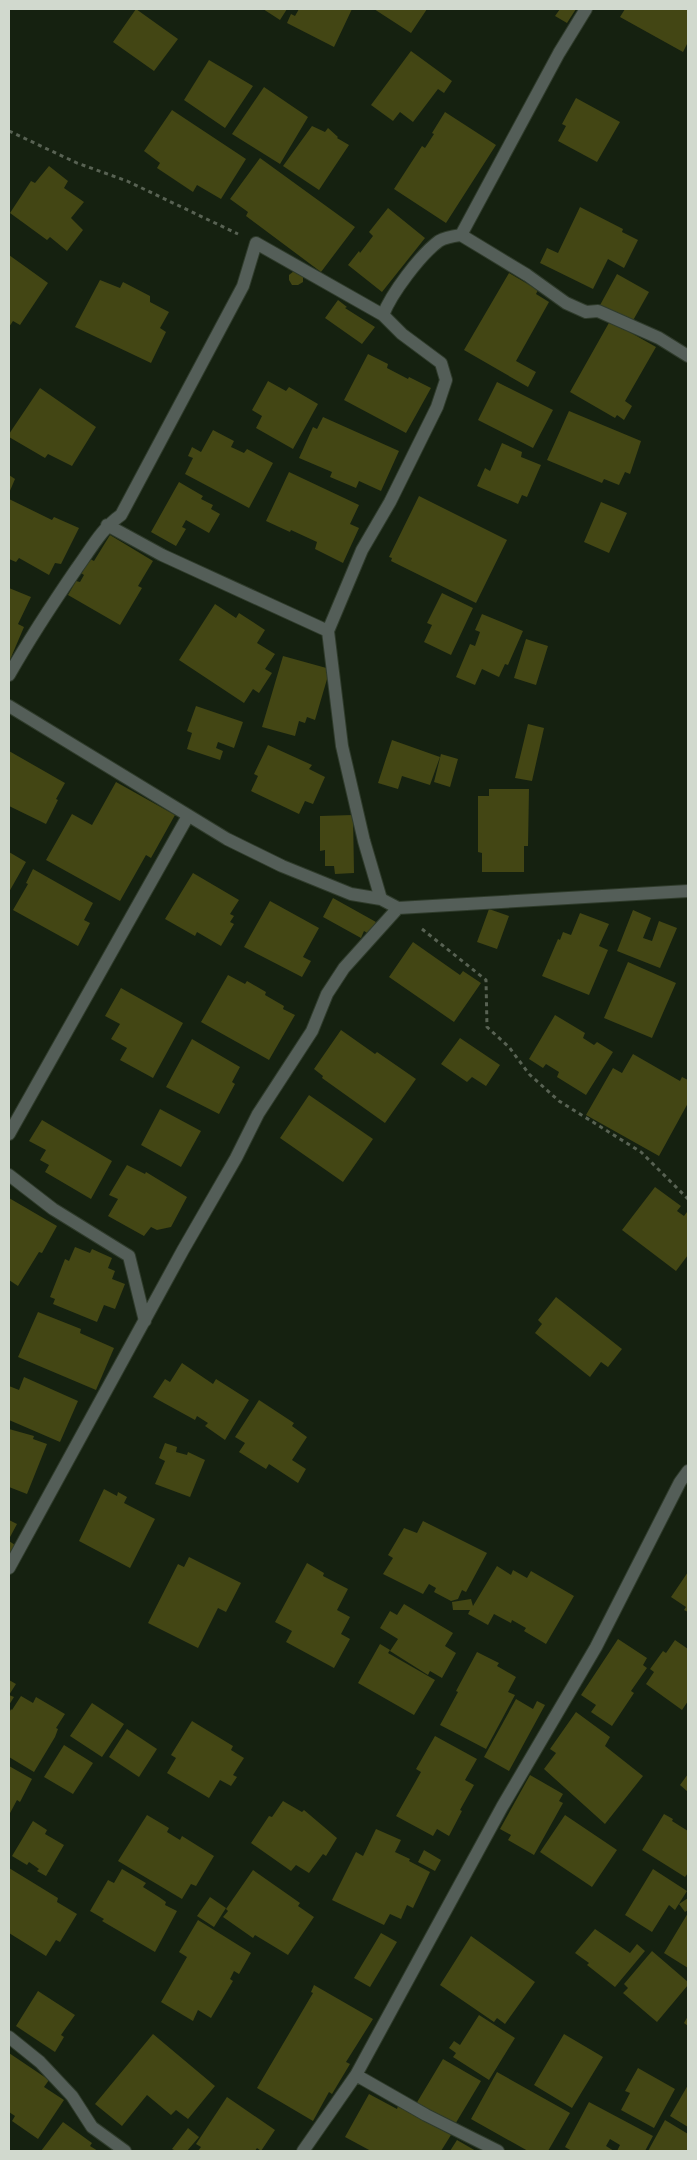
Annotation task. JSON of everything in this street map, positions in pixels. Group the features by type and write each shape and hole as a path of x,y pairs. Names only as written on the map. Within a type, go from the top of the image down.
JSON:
{"street":[{"path":"462,235 559,53 586,9"},
{"path":"383,315 389,300 427,253 439,241 448,237 462,235 527,275 566,303 586,312 598,312 659,338 688,356"},
{"path":"9,675 51,606 107,525 120,515 243,286 256,243 383,315 402,334 441,363 446,380 437,407 390,502 362,550 328,631 342,746 364,841 381,899"},
{"path":"107,525 162,555 328,631"},
{"path":"9,706 227,838 282,866 350,894 381,899 405,908 688,891"},
{"path":"9,1134 188,816"},
{"path":"9,1568 182,1250 236,1158 258,1114 312,1031 327,994 344,968 405,908"},
{"path":"9,1175 53,1209 129,1256 145,1321"},
{"path":"303,2151 356,2075 502,1807 596,1647 684,1487 688,1471"},
{"path":"9,2037 40,2062 72,2096 92,2127 125,2151"},
{"path":"356,2075 444,2125 498,2151"}],"path":[{"path":"9,131 77,163 127,181 256,243"},
{"path":"405,908 416,925 458,956 486,980 487,1027 509,1047 529,1074 559,1101 640,1152 688,1199"}],"building":[{"path":"136,9 178,39 154,71 113,42"},
{"path":"263,9 287,9 280,20"},
{"path":"299,9 352,9 334,47 287,23 291,14 295,16"},
{"path":"374,9 427,9 411,33"},
{"path":"560,9 576,9 567,23 555,16"},
{"path":"625,9 688,9 688,42 683,52 620,17"},
{"path":"411,51 452,81 444,93 438,89 413,122 400,112 393,121 371,105"},
{"path":"209,60 253,86 225,128 184,100"},
{"path":"264,87 308,117 280,164 232,134"},
{"path":"576,98 620,122 597,162 558,141 566,126 562,124"},
{"path":"172,110 246,159 221,199 197,185 193,192 157,168 160,163 144,151"},
{"path":"445,112 496,145 446,223 394,189 422,146 425,148"},
{"path":"312,126 325,132 328,128 337,138 349,145 319,190 283,166"},
{"path":"260,158 355,227 321,272 246,216 248,212 230,199"},
{"path":"49,166 68,181 64,188 84,202 71,218 83,230 67,251 50,237 47,240 10,213 31,181 35,183"},
{"path":"580,207 623,229 622,232 638,240 624,268 608,259 593,289 540,263 547,248 558,253"},
{"path":"388,208 425,238 382,292 348,265 373,236 369,232"},
{"path":"9,255 48,283 20,325 13,321 9,327"},
{"path":"294,271 303,276 303,282 298,285 292,285 289,280 289,275"},
{"path":"509,273 538,290 536,294 549,302 516,361 536,372 528,387 464,350"},
{"path":"617,274 649,292 631,324 599,307"},
{"path":"100,280 120,288 123,282 150,296 150,302 169,312 160,328 166,332 151,363 75,327"},
{"path":"338,300 347,307 345,308 375,327 362,344 325,318"},
{"path":"610,321 656,347 625,401 632,406 624,420 617,415 615,418 570,392"},
{"path":"368,354 388,364 387,368 431,388 406,433 344,400"},
{"path":"268,381 286,391 289,387 318,404 293,449 256,428 262,416 252,410"},
{"path":"497,382 553,410 533,448 478,420"},
{"path":"40,388 96,427 72,466 48,454 45,458 9,437 9,434"},
{"path":"569,411 641,441 630,474 625,472 619,485 604,479 602,483 547,460"},
{"path":"323,417 399,451 381,491 359,481 356,488 330,477 332,472 299,458 313,427 317,429"},
{"path":"213,430 234,441 231,447 244,453 247,449 273,463 249,508 185,474 193,458 188,456 192,447 201,452"},
{"path":"502,443 522,452 521,457 541,465 527,497 522,495 518,504 477,486 485,468 490,471"},
{"path":"289,472 359,505 350,524 359,528 343,563 315,549 317,542 266,521"},
{"path":"9,475 15,479 9,493"},
{"path":"179,482 203,496 201,499 213,505 211,509 220,514 209,533 186,520 182,527 186,529 176,546 151,532"},
{"path":"419,496 507,540 476,603 391,561 392,558 389,557"},
{"path":"9,499 52,520 54,517 79,528 61,564 55,563 49,575 19,558 16,562 9,559"},
{"path":"601,502 627,513 609,553 584,542"},
{"path":"110,535 153,561 138,586 142,588 120,625 68,595 76,581 80,582 84,575 81,573 90,559 94,561"},
{"path":"9,588 31,597 18,624 24,627 9,662"},
{"path":"442,593 473,608 451,655 424,642 432,625 427,623"},
{"path":"215,604 236,618 239,613 265,630 257,643 275,654 265,669 272,673 259,693 253,689 244,703 179,660"},
{"path":"482,614 523,631 508,665 505,664 499,677 482,669 475,685 456,677 470,644 475,646 480,632 475,630"},
{"path":"526,639 548,646 536,685 514,678"},
{"path":"283,656 330,669 315,720 307,717 305,723 299,721 295,736 262,727"},
{"path":"196,706 243,722 234,748 218,742 216,748 223,751 220,760 187,749 192,733 187,731"},
{"path":"528,724 544,728 532,781 515,778"},
{"path":"392,740 440,757 430,785 402,776 398,789 378,783"},
{"path":"268,745 312,765 309,769 325,777 313,804 305,801 299,814 251,791 258,776 254,774"},
{"path":"9,751 65,783 46,824 9,806"},
{"path":"441,754 458,759 450,787 434,782"},
{"path":"116,782 175,815 151,858 146,855 120,901 46,860 72,814 92,825"},
{"path":"489,789 529,789 528,846 524,846 524,872 482,872 482,853 478,852 478,796 489,796"},
{"path":"353,815 354,873 335,874 334,866 325,866 325,850 320,851 320,816"},
{"path":"9,852 26,862 9,892"},
{"path":"33,869 93,903 84,920 90,923 78,946 13,910 28,884 26,883"},
{"path":"193,873 239,900 230,914 234,916 230,922 234,924 221,946 197,932 195,936 165,919"},
{"path":"333,898 376,922 369,934 364,931 361,938 323,917"},
{"path":"270,901 319,928 303,957 311,961 302,977 244,947"},
{"path":"489,909 509,916 497,949 477,942"},
{"path":"633,910 651,918 643,938 652,941 659,921 677,928 660,968 617,951"},
{"path":"580,913 609,924 599,946 608,950 589,995 542,976 558,939 560,940 563,932 571,935"},
{"path":"413,942 460,975 463,971 481,983 454,1022 389,977"},
{"path":"628,962 676,983 652,1038 604,1018"},
{"path":"228,975 245,984 247,981 266,992 265,995 284,1006 283,1009 295,1015 269,1060 201,1022"},
{"path":"121,988 183,1023 153,1078 120,1060 127,1048 111,1039 120,1024 105,1016"},
{"path":"555,1015 585,1033 583,1038 594,1045 597,1042 613,1052 586,1095 557,1077 559,1072 546,1064 543,1068 529,1059"},
{"path":"341,1030 416,1079 385,1123 322,1078 323,1076 314,1069"},
{"path":"460,1038 500,1065 486,1086 472,1077 467,1082 441,1064"},
{"path":"192,1039 240,1067 232,1082 235,1084 219,1114 166,1087"},
{"path":"633,1054 680,1081 682,1077 688,1080 688,1103 659,1156 586,1115 613,1068 622,1073"},
{"path":"309,1095 373,1139 343,1182 280,1138"},
{"path":"160,1109 201,1131 181,1167 141,1145"},
{"path":"42,1120 112,1161 91,1199 45,1172 49,1165 40,1160 46,1150 29,1141"},
{"path":"127,1165 145,1174 146,1172 187,1197 171,1227 157,1230 151,1227 144,1236 108,1216 118,1199 109,1195"},
{"path":"655,1187 681,1206 677,1211 684,1216 688,1213 688,1255 676,1271 622,1230"},
{"path":"9,1198 57,1226 42,1253 39,1252 18,1286 9,1280"},
{"path":"75,1247 90,1253 92,1249 112,1258 108,1268 115,1271 112,1279 125,1284 115,1309 104,1305 97,1322 53,1304 55,1299 50,1297 65,1259 69,1261"},
{"path":"556,1297 622,1349 608,1367 601,1362 590,1377 535,1333 542,1324 538,1320"},
{"path":"38,1312 81,1329 80,1333 114,1348 96,1390 18,1357"},
{"path":"182,1363 213,1384 216,1379 249,1400 225,1440 205,1426 208,1423 197,1416 195,1420 153,1397 165,1379 170,1382"},
{"path":"24,1377 78,1401 60,1442 9,1420 9,1386 19,1390"},
{"path":"259,1400 294,1423 292,1426 307,1437 292,1460 306,1469 298,1483 269,1464 266,1469 239,1452 245,1443 235,1437"},
{"path":"9,1429 34,1436 33,1439 47,1444 27,1494 9,1487"},
{"path":"165,1443 177,1447 176,1452 187,1455 188,1452 205,1460 190,1497 155,1484 165,1461 159,1458"},
{"path":"104,1489 117,1496 118,1492 127,1497 124,1503 155,1519 130,1568 79,1541"},
{"path":"9,1520 17,1524 9,1539"},
{"path":"423,1521 487,1553 466,1592 462,1590 458,1599 451,1601 434,1592 436,1588 429,1584 423,1594 383,1574 393,1558 388,1555 404,1528 417,1533"},
{"path":"9,1541 15,1545 9,1556"},
{"path":"189,1557 241,1583 226,1612 218,1608 198,1648 148,1623 178,1564 184,1567"},
{"path":"307,1563 324,1573 323,1576 348,1589 337,1610 350,1617 341,1634 350,1639 334,1668 286,1642 292,1631 275,1622"},
{"path":"497,1566 511,1575 513,1570 527,1578 531,1571 574,1596 546,1644 524,1631 526,1628 512,1620 511,1623 494,1614 488,1625 468,1614 470,1610 453,1610 452,1602 471,1599 473,1606"},
{"path":"688,1572 688,1612 684,1610 686,1607 671,1597"},
{"path":"404,1604 453,1633 445,1646 456,1653 442,1678 430,1671 428,1675 390,1651 398,1639 380,1628 390,1611 397,1615"},
{"path":"618,1639 647,1658 643,1665 647,1668 631,1691 634,1693 612,1726 591,1712 596,1705 581,1695"},
{"path":"675,1640 688,1649 688,1701 682,1710 646,1684 654,1672 650,1669 663,1651 666,1653"},
{"path":"380,1644 390,1650 388,1653 435,1680 414,1715 358,1683"},
{"path":"477,1652 499,1663 497,1666 516,1677 508,1692 515,1695 486,1749 440,1725"},
{"path":"9,1680 16,1684 9,1695"},
{"path":"9,1695 14,1697 9,1705"},
{"path":"21,1696 33,1703 36,1697 65,1714 56,1728 58,1729 55,1737 34,1772 9,1757 9,1713"},
{"path":"516,1699 533,1709 537,1701 545,1705 509,1771 484,1757"},
{"path":"92,1703 124,1724 102,1757 70,1736"},
{"path":"576,1712 610,1737 605,1746 643,1776 605,1824 544,1769 556,1753 550,1749"},
{"path":"192,1721 233,1746 231,1750 244,1758 233,1775 237,1777 231,1786 220,1780 209,1798 167,1773 176,1758 171,1755"},
{"path":"127,1729 157,1749 139,1777 109,1757"},
{"path":"435,1736 477,1759 465,1780 474,1785 460,1810 462,1811 449,1836 437,1829 433,1836 396,1816 421,1772 416,1769"},
{"path":"64,1745 93,1763 73,1794 44,1777"},
{"path":"9,1766 32,1779 20,1802 17,1800 9,1815"},
{"path":"688,1774 688,1792 680,1785"},
{"path":"530,1775 563,1794 559,1801 563,1803 534,1855 508,1840 511,1835 500,1829"},
{"path":"283,1801 302,1812 304,1810 337,1838 326,1856 323,1854 309,1873 296,1865 291,1871 251,1843 269,1816 272,1817"},
{"path":"664,1814 688,1831 688,1873 685,1877 642,1850"},
{"path":"147,1815 169,1828 167,1832 180,1840 182,1836 214,1856 196,1886 191,1884 182,1899 118,1861"},
{"path":"565,1815 617,1850 592,1887 540,1852"},
{"path":"33,1821 47,1830 45,1834 64,1845 46,1876 37,1871 39,1869 29,1862 27,1865 12,1856"},
{"path":"376,1829 401,1840 395,1852 430,1872 413,1908 407,1905 401,1919 390,1914 384,1925 332,1900 356,1852 363,1856"},
{"path":"424,1850 441,1860 435,1871 418,1862"},
{"path":"9,1868 58,1898 57,1902 77,1914 60,1942 56,1940 46,1956 9,1933"},
{"path":"122,1869 146,1883 143,1887 166,1902 165,1905 177,1911 155,1952 102,1921 104,1919 90,1911 108,1880 114,1883"},
{"path":"653,1869 687,1891 675,1910 669,1905 652,1932 625,1915"},
{"path":"253,1870 300,1903 298,1906 314,1917 288,1955 255,1935 253,1938 223,1917 228,1911 226,1909"},
{"path":"210,1897 226,1908 214,1927 197,1916"},
{"path":"688,1898 688,1910 685,1912 679,1904"},
{"path":"688,1913 688,1968 664,1953"},
{"path":"198,1920 251,1953 239,1974 234,1971 230,1979 233,1981 211,2018 198,2010 193,2021 161,2002 187,1957 179,1952"},
{"path":"595,1929 630,1953 637,1944 645,1951 615,1987 575,1953"},
{"path":"381,1933 397,1942 370,1987 354,1978"},
{"path":"471,1936 535,1982 505,2024 497,2018 494,2022 440,1985"},
{"path":"652,1951 688,1982 688,1985 657,2022 623,1993 628,1988 624,1984"},
{"path":"314,1985 373,2019 346,2062 350,2064 332,2094 329,2092 313,2121 257,2088 313,1993 311,1992"},
{"path":"38,1991 75,2015 61,2035 64,2037 55,2052 16,2026"},
{"path":"479,2015 515,2038 489,2080 453,2057 456,2053 449,2048 454,2041 460,2045"},
{"path":"688,2016 688,2026 684,2023"},
{"path":"153,2034 215,2086 188,2119 176,2110 171,2115 147,2095 122,2126 95,2104"},
{"path":"564,2034 603,2057 572,2108 534,2085"},
{"path":"9,2053 49,2080 44,2087 64,2100 38,2139 12,2121 15,2116 9,2112"},
{"path":"443,2059 481,2081 454,2126 416,2104"},
{"path":"638,2068 675,2089 654,2128 621,2110 630,2093 625,2091"},
{"path":"497,2072 570,2113 548,2151 528,2151 471,2119"},
{"path":"688,2085 688,2127 670,2116"},
{"path":"369,2094 397,2109 398,2106 451,2135 441,2151 371,2151 345,2137"},
{"path":"227,2097 275,2130 261,2151 257,2148 255,2151 198,2151 201,2147 196,2144"},
{"path":"589,2102 653,2136 645,2151 617,2151 620,2145 610,2139 606,2146 614,2151 572,2151 565,2147"},
{"path":"665,2120 688,2134 688,2151 648,2151"},
{"path":"63,2122 92,2143 90,2146 98,2151 41,2151"},
{"path":"188,2128 199,2137 187,2151 172,2149"},
{"path":"457,2140 476,2151 450,2151"}]}
